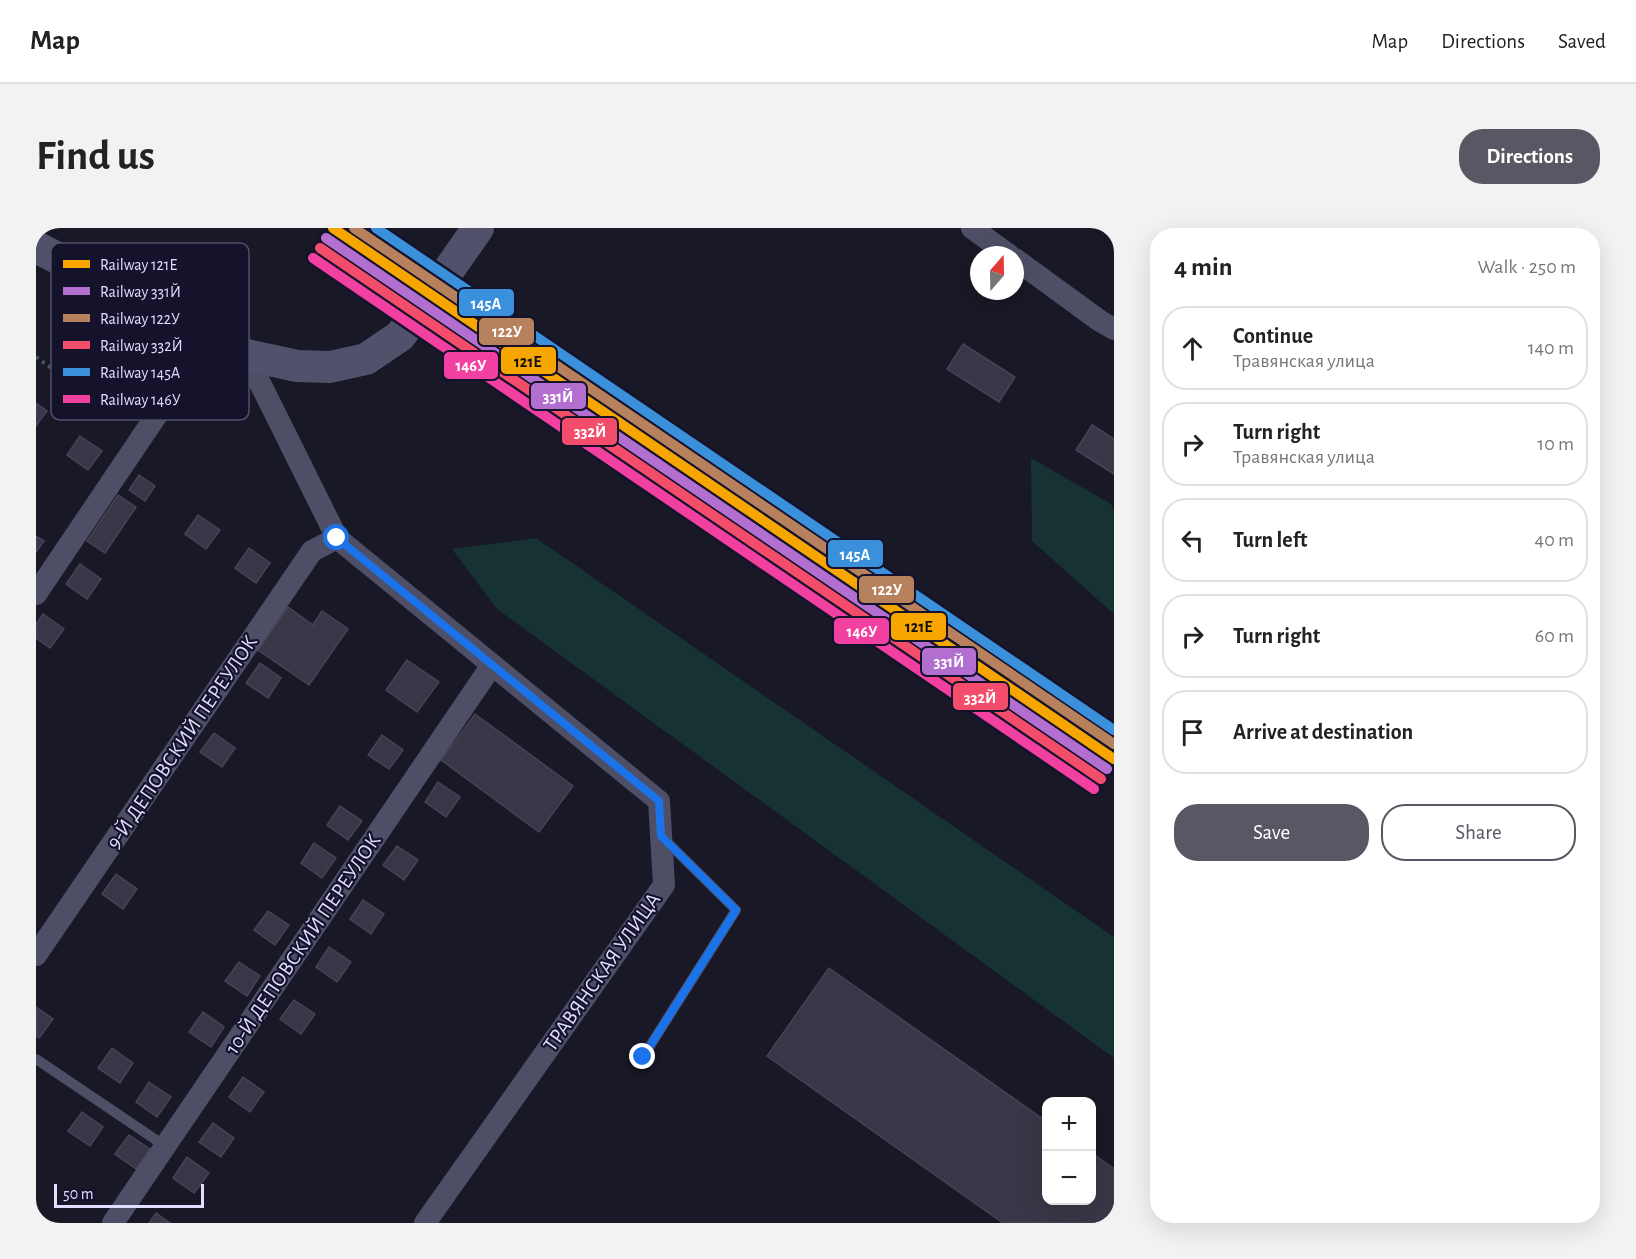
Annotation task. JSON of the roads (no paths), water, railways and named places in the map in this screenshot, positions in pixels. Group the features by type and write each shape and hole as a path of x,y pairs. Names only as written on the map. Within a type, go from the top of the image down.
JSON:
{"street":[{"path":"249,356 297,366 330,367 366,359 400,336 437,288 478,228"},
{"path":"972,228 997,246"},
{"path":"36,247 51,255"},
{"path":"1024,266 1114,329"},
{"name":"ТРАВЯНСКАЯ УЛИЦА","path":"249,361 337,538 659,801 664,885 425,1223"},
{"path":"36,594 153,420"},
{"name":"9-Й ДЕПОВСКИЙ ПЕРЕУЛОК","path":"36,955 312,551 337,538"},
{"name":"10-Й ДЕПОВСКИЙ ПЕРЕУЛОК","path":"113,1223 492,665"}],"lane":[{"path":"643,1057 736,910 661,836"},
{"path":"36,1059 165,1146"}],"rail line":[{"name":"121Е","path":"333,228 1114,759"},
{"name":"122У","path":"354,228 1114,744"},
{"name":"145А","path":"376,228 1114,730"},
{"name":"331Й","path":"326,238 1107,769"},
{"name":"332Й","path":"320,248 1101,779"},
{"name":"146У","path":"313,258 1094,789"}]}
